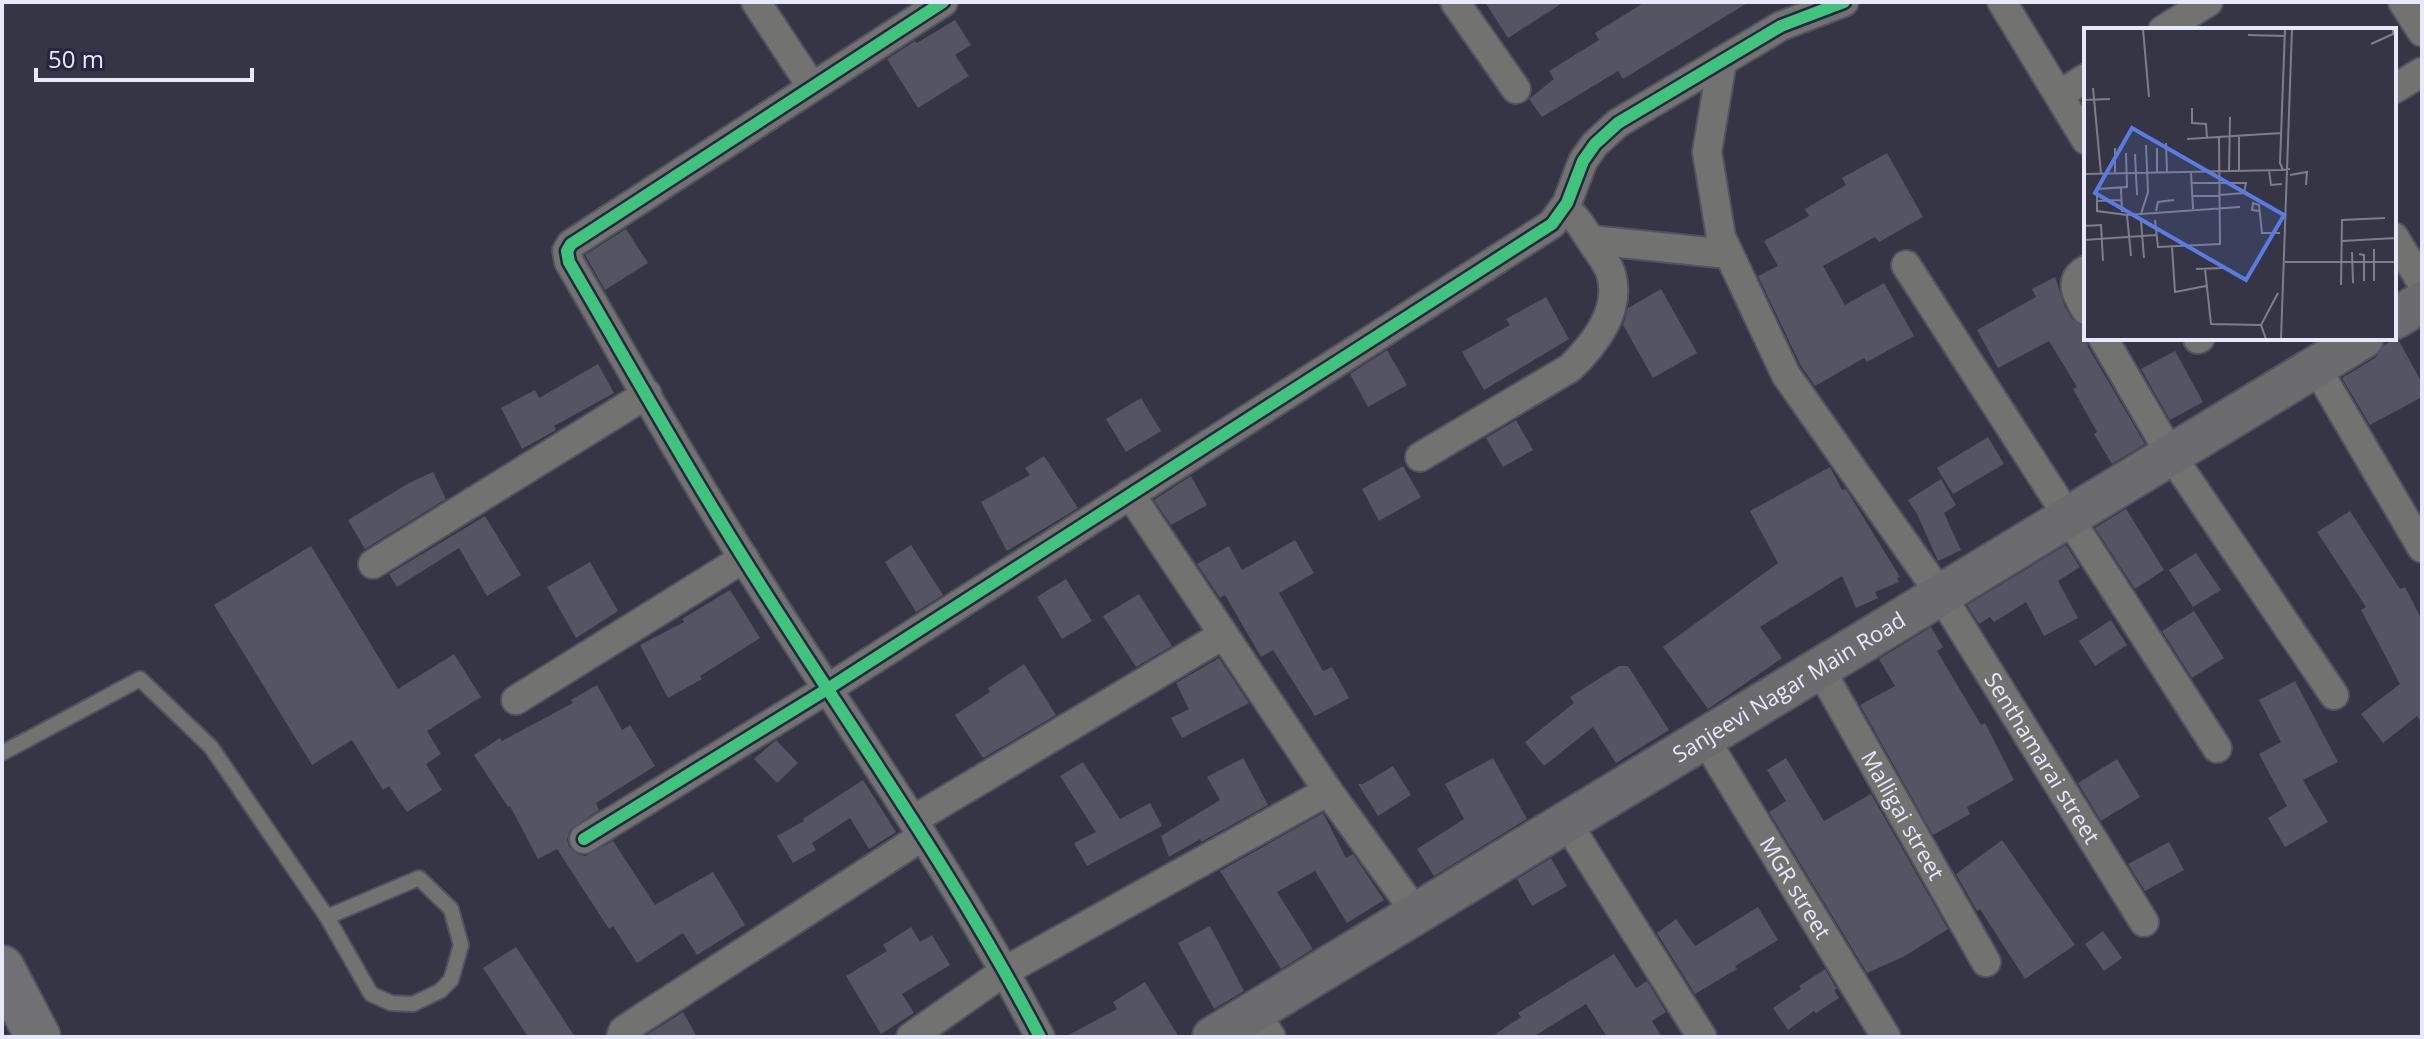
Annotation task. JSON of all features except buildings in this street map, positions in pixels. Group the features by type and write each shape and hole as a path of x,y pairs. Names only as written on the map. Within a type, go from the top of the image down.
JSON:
{"highway":[{"path":"2,968 38,1037"}],"street":[{"path":"756,2 812,87"},
{"path":"943,2 571,244 567,251 569,262 744,558 918,828 1005,971 1040,1037"},
{"path":"1455,2 1516,89"},
{"path":"584,839 829,688 1552,224 1564,208 1578,171 1595,144 1618,123 1781,26 1844,2"},
{"path":"2002,2 2084,137"},
{"path":"2166,28 2208,2"},
{"path":"2403,2 2422,32"},
{"name":"Senthamarai street","path":"1722,61 1707,152 1721,237 1786,375 1941,595 2144,922"},
{"path":"2396,88 2422,72"},
{"path":"2059,95 2084,79"},
{"path":"1420,457 1570,368 1606,324 1613,298 1612,277 1575,216 1564,208"},
{"path":"1591,240 1728,254"},
{"path":"2396,240 2422,283"},
{"path":"1906,265 2217,748"},
{"path":"2084,271 2077,276 2075,284 2076,293 2084,307"},
{"path":"2396,318 2422,302"},
{"path":"2104,340 2171,455 2334,695"},
{"name":"Sanjeevi Nagar Main Road","path":"1213,1037 1262,1024 1417,914 2360,340"},
{"path":"2316,367 2422,548"},
{"path":"373,564 647,394"},
{"path":"1130,494 1328,791 1417,914"},
{"path":"516,700 744,558"},
{"path":"621,1037 623,1031 918,828 1223,635"},
{"name":"Malligai street","path":"1820,669 1986,962"},
{"name":"MGR street","path":"1705,739 1886,1037"},
{"path":"911,1037 1005,971 1328,791"},
{"path":"1567,823 1702,1037"}],"lane":[{"path":"2,753 140,679 211,747 327,917 371,994 391,1003 413,1004 440,991 451,980 461,945 451,909 419,878 327,917"}],"cycle path":[{"path":"943,2 571,244 567,251 569,262 699,486 934,854 1040,1037"},
{"path":"584,839 829,688 1552,224 1567,203 1583,161 1595,144 1618,123 1781,26 1844,2"}]}
